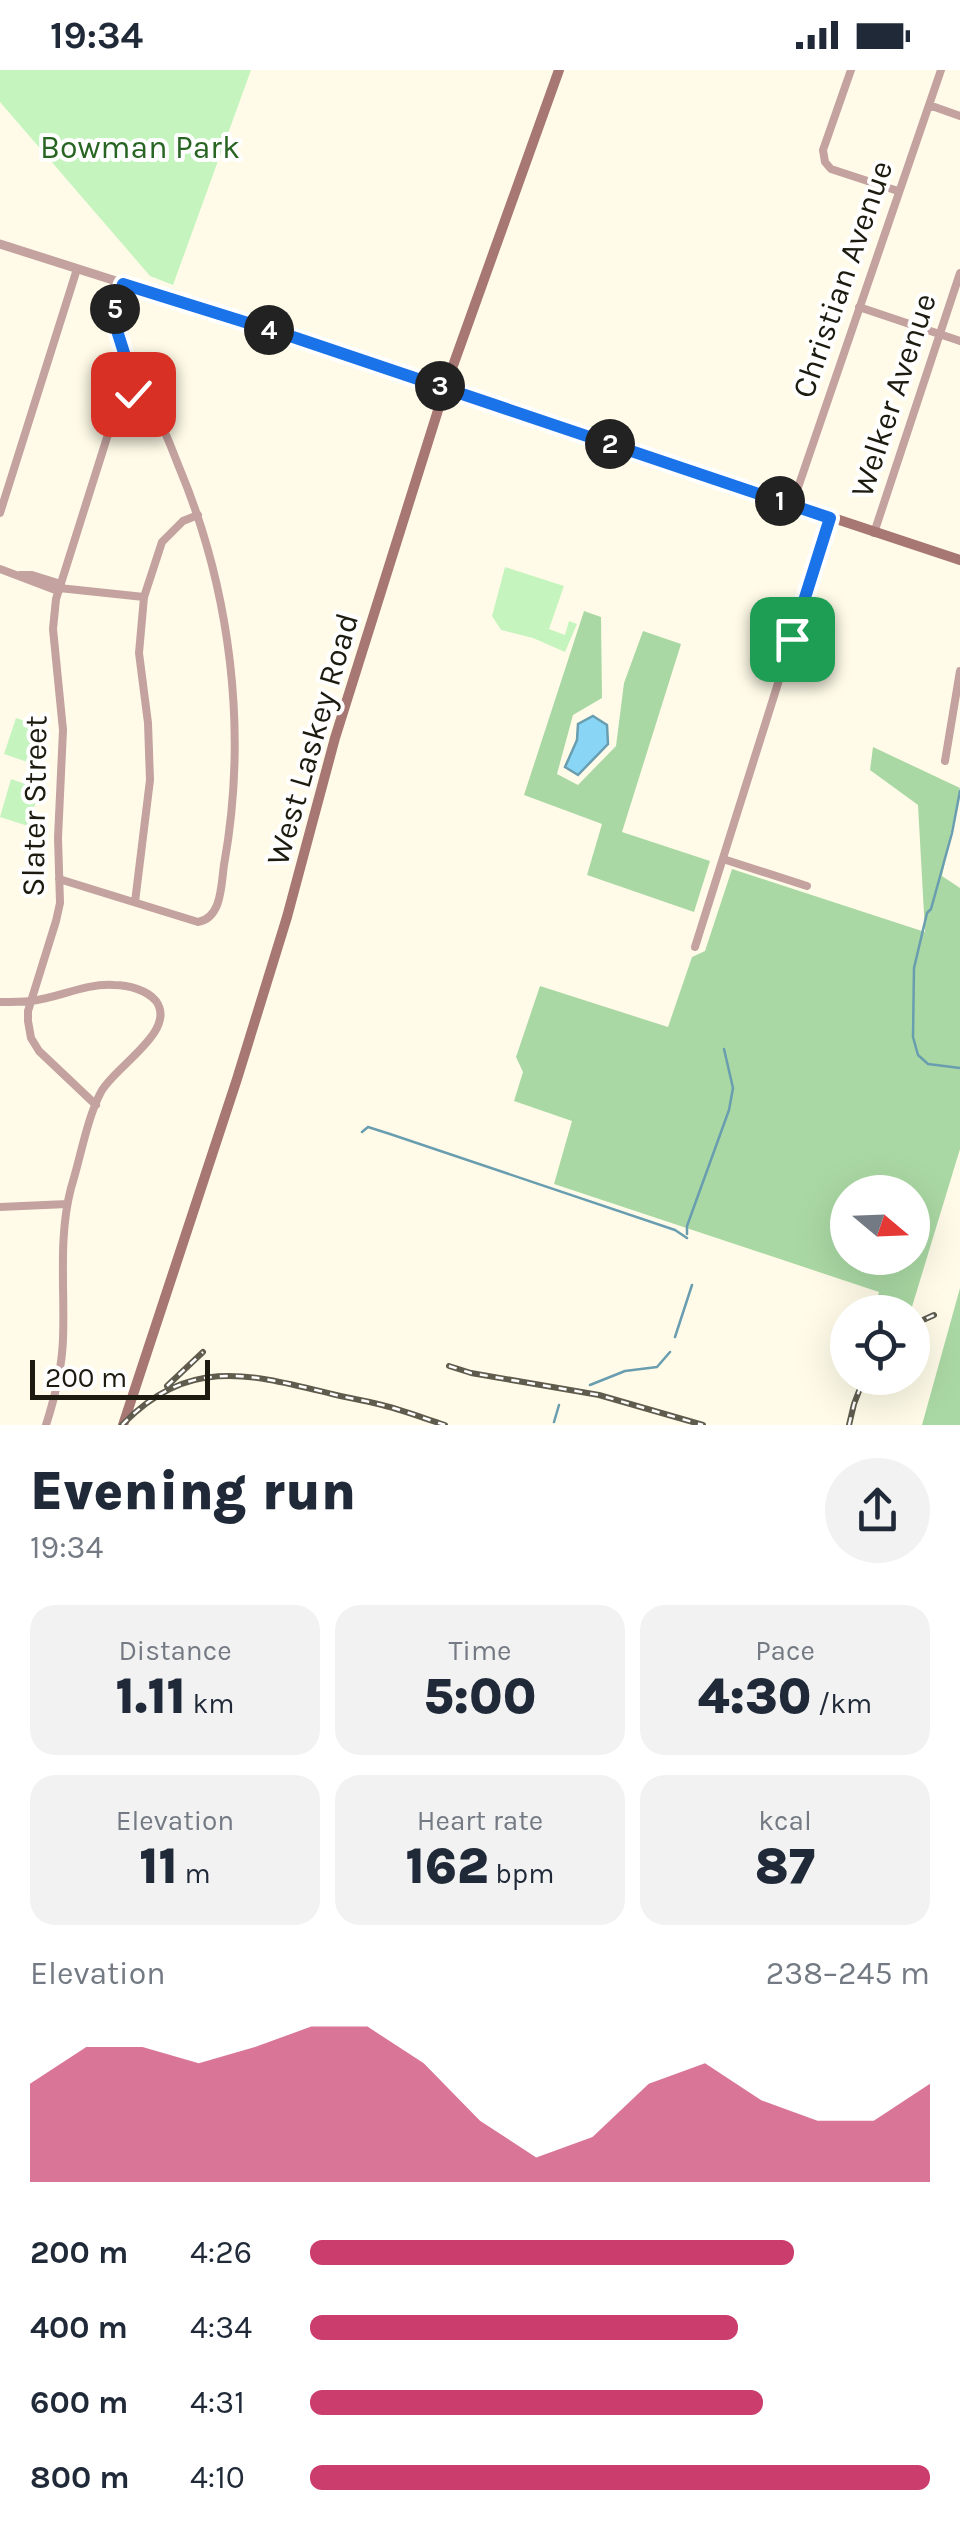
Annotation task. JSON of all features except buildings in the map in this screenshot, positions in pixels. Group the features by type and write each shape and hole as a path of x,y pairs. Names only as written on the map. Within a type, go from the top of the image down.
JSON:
{"main road":[{"name":"West Laskey Road","path":"123,1425 288,917 335,738 446,388 559,70"},
{"path":"188,304 960,560"}],"street":[{"path":"851,70 823,150 824,159 831,169 898,191"},
{"name":"Christian Avenue","path":"792,505 940,70"},
{"path":"928,106 960,116"},
{"path":"0,244 188,304"},
{"path":"0,513 5,481 77,270"},
{"name":"Welker Avenue","path":"874,533 960,274"},
{"name":"Slater Street","path":"96,1105 39,1051 28,1017 60,902 58,838 63,730 53,630 60,588 122,390 125,356 114,310 123,284"},
{"path":"859,307 960,341"},
{"path":"60,879 198,922 206,921 215,912 228,846 234,773 233,690 221,604 198,516 178,463 153,410 140,398 122,390"},
{"path":"135,902 150,780 139,653 144,596 162,542 183,521 198,516"},
{"path":"695,947 830,518"},
{"path":"0,569 24,580 60,588 144,596"},
{"path":"945,761 960,671"},
{"path":"723,859 808,886"},
{"path":"0,1002 32,1001 108,984 131,987 149,995 162,1018 159,1028 108,1080 96,1105 67,1204 61,1371 46,1425"},
{"path":"0,1207 67,1204"}],"green space":[{"name":"Bowman Park","path":"0,70 251,70 173,285 150,276 0,102"},
{"path":"505,567 564,586 549,629 565,635 569,621 577,624 565,652 501,630 492,616"},
{"path":"584,611 601,617 602,698 573,715 557,774 578,785 616,746 624,683 643,631 681,644 622,832 710,861 694,912 587,875 602,824 524,795"},
{"path":"16,718 46,732 45,742 34,747 36,765 4,754"},
{"path":"873,747 960,788 942,876 960,888 960,1149 930,1248 930,1175 830,1175 830,1275 922,1275 916,1295 878,1295 879,1292 554,1184 572,1121 514,1101 523,1072 516,1057 540,986 668,1027 692,957 705,951 732,869 925,932 918,805 870,770"},
{"path":"11,779 40,789 28,826 0,817"},
{"path":"960,1288 960,1425 922,1425"}],"water":[{"path":"593,716 607,725 608,744 578,775 565,767 577,740 578,724"}],"waterway":[{"path":"960,791 914,968 913,1037 918,1055 928,1064 960,1068"},
{"path":"687,1234 729,1110 733,1088 724,1049"},
{"path":"362,1132 368,1127 390,1134 675,1230 687,1238"},
{"path":"675,1337 692,1285"},
{"path":"590,1385 625,1371 657,1367 670,1352"},
{"path":"554,1422 559,1405"}],"railway":[{"path":"930,1317 934,1315"},
{"path":"167,1386 203,1352"},
{"path":"449,1366 599,1395 703,1425"},
{"path":"122,1425 172,1388 221,1376 302,1387 386,1406 445,1425"},
{"path":"849,1425 857,1395"}],"route":[{"path":"133,394 122,390 125,356 114,321 123,284 490,402 830,518 792,639"}]}
